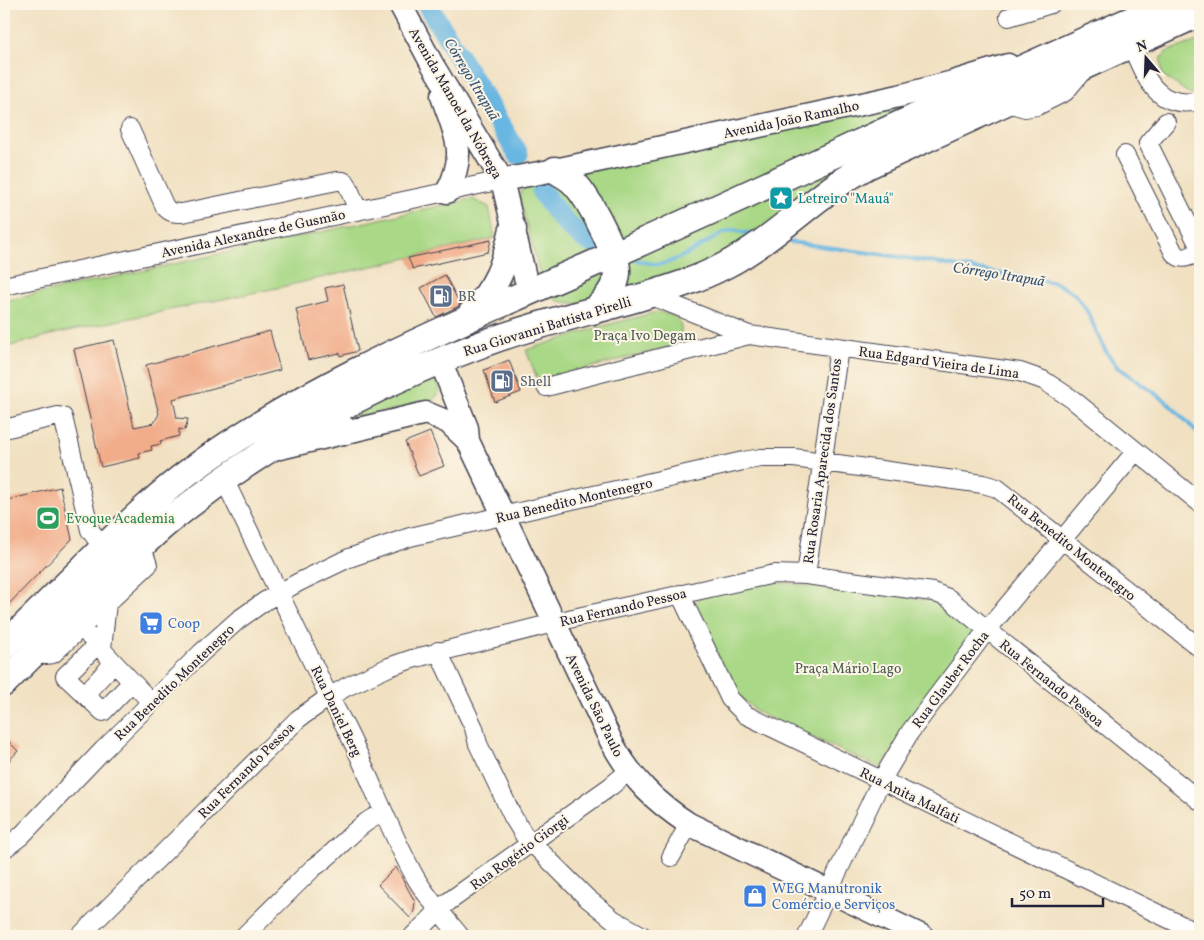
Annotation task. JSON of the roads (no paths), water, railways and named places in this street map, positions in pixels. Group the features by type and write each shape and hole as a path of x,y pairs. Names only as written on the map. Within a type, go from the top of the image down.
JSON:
{"highway":[{"name":"Avenida João Ramalho","path":"767,237 850,175 1003,102 1168,4"},
{"name":"Avenida João Ramalho","path":"615,254 1081,54 1131,45 1200,13"},
{"path":"555,170 574,182 581,191 615,254 618,272 612,290 606,300 593,311"},
{"path":"468,318 483,302 496,282 506,257 513,229"},
{"name":"Rua Giovanni Battista Pirelli","path":"4,683 139,548 224,479 266,452 338,422 440,360 488,342 694,280 724,266 755,247 767,237"},
{"name":"Rua Giovanni Battista Pirelli","path":"4,646 155,498 222,448 281,411 377,360 530,290 615,254"},
{"path":"530,290 539,304 562,319"},
{"path":"417,342 431,350 440,360"},
{"path":"338,422 329,403 331,398 337,392 364,378 377,360"}],"main road":[{"name":"Avenida Manoel da Nóbrega","path":"400,4 432,64 502,180 525,277 530,290"},
{"name":"Avenida João Ramalho","path":"502,180 899,96 1081,54"},
{"path":"432,64 458,146 457,169 447,192"},
{"name":"Avenida São Paulo","path":"440,360 466,428 468,441 612,743 629,771 650,795 689,824 922,936"},
{"path":"338,422 426,413 440,402 451,388"},
{"name":"Avenida São Paulo","path":"426,413 448,422 468,441"}],"street":[{"path":"1009,17 1051,4"},
{"path":"1131,45 1149,83 1161,95 1180,103 1200,100"},
{"path":"1125,155 1174,253 1182,259 1200,250 1148,143 1166,122"},
{"path":"130,129 165,207 174,213 182,213 337,181 343,181 347,184 358,211"},
{"name":"Avenida Alexandre de Gusmão","path":"4,286 502,180"},
{"path":"694,280 691,298 699,316"},
{"name":"Rua Edgard Vieira de Lima","path":"649,295 749,335 1020,372 1042,380 1072,399 1200,504"},
{"path":"546,387 749,335"},
{"name":"Rua Rosaria Aparecida dos Santos","path":"806,575 839,348"},
{"path":"4,429 58,416 63,417 90,530 104,547"},
{"name":"Rua Glauber Rocha","path":"807,936 881,781 910,732 987,630 1136,451"},
{"name":"Rua Benedito Montenegro","path":"4,848 21,836 201,653 276,585 410,537 743,461 776,458 822,462 983,484 997,488 1200,648"},
{"name":"Rua Daniel Berg","path":"224,479 329,697 339,713 374,787 383,813 420,886 460,936"},
{"path":"37,650 49,656 53,654 148,565 144,553 139,548"},
{"name":"Rua Fernando Pessoa","path":"80,936 298,719 329,697 389,667 438,651 554,622 774,574 806,575 933,592 948,598 1200,801"},
{"name":"Rua Anita Malfati","path":"680,594 726,691 737,708 746,715 761,724 1200,934"},
{"path":"107,604 99,647 65,676 103,712 130,685"},
{"path":"81,629 114,663 148,705"},
{"path":"438,651 474,728 478,744 513,816 531,843 587,898 614,920 643,936"},
{"path":"85,694 114,663"},
{"name":"Rua Rogério Giorgi","path":"413,936 448,902 611,786 629,771"},
{"path":"244,936 312,868 322,862 366,821 383,813"},
{"path":"671,857 689,824"},
{"path":"4,858 21,836"}],"waterway":[{"name":"Córrego Itrapuã","path":"427,4 518,154"},
{"name":"Córrego Itrapuã","path":"542,192 553,208 572,229 596,245"},
{"name":"Córrego Itrapuã","path":"637,260 661,264 684,255 725,232 733,230 752,234"},
{"name":"Córrego Itrapuã","path":"790,242 900,257 1056,283 1075,294 1087,311 1105,350 1116,366 1167,402 1200,435"}],"place":[{"name":"Letreiro \"Mauá\"","path":"781,198"},
{"name":"BR","path":"441,296"},
{"name":"Shell","path":"502,381"},
{"name":"Evoque Academia","path":"48,518"},
{"name":"Coop","path":"151,623"},
{"name":"WEG Manutronik Comércio e Serviços","path":"755,896"}],"park label":[{"name":"Praça Ivo Degam","path":"645,335"},
{"name":"Praça Mário Lago","path":"848,668"}]}
